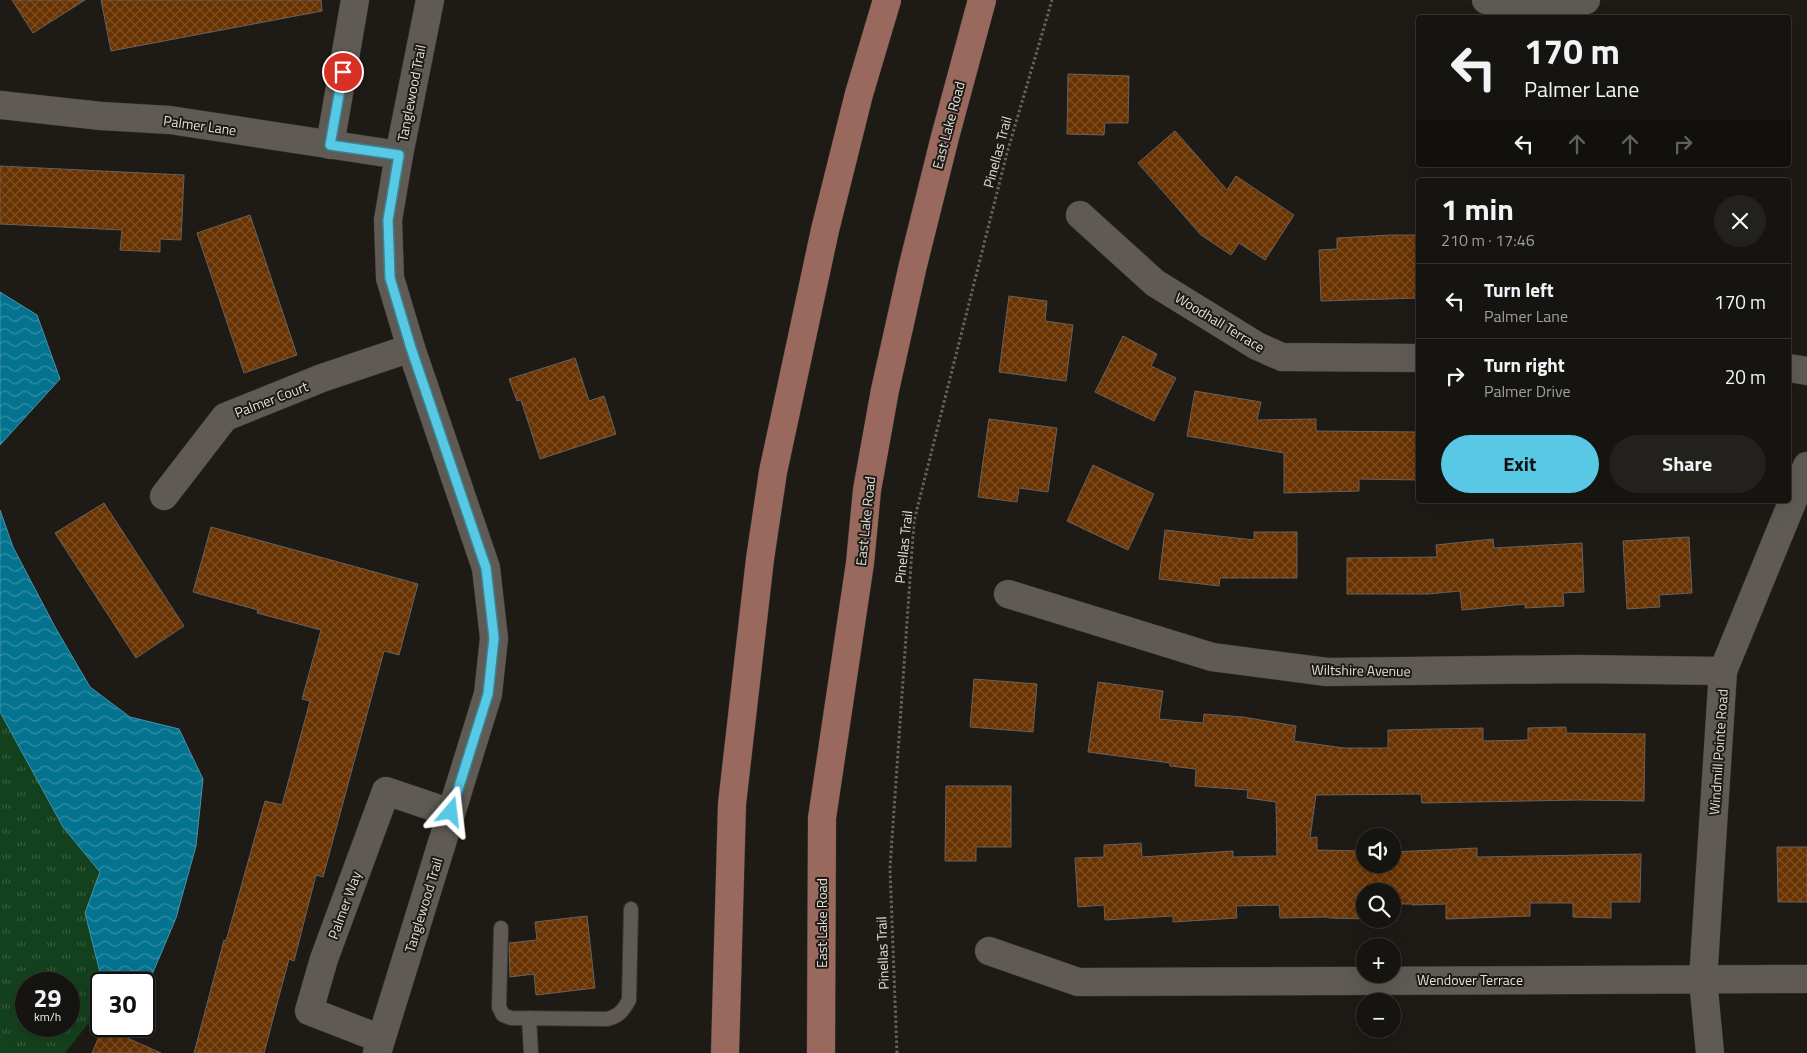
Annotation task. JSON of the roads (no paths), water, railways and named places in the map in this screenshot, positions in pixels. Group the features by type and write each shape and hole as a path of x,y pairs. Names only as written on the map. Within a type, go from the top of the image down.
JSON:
{"main road":[{"path":"725,1053 732,804 760,559 775,463 825,230 859,94 887,0"},
{"name":"East Lake Road","path":"820,1053 822,818 860,563 867,490 885,390 913,265 982,0"}],"street":[{"path":"330,145 356,0"},
{"name":"Tanglewood Trail","path":"379,1046 488,694 494,638 486,568 411,348 390,278 388,220 430,0"},
{"path":"1486,0 1521,6 1586,0"},
{"name":"Palmer Lane","path":"0,105 101,116 170,120 399,155"},
{"name":"Woodhall Terrace","path":"1080,215 1155,283 1256,346 1282,357 1416,358"},
{"name":"Palmer Court","path":"164,496 225,417 322,378 411,348"},
{"path":"1791,368 1807,371"},
{"name":"Windmill Pointe Road","path":"1710,1053 1703,980 1723,671 1807,466"},
{"name":"Wiltshire Avenue","path":"1008,594 1212,657 1327,672 1578,669 1723,671"},
{"name":"Palmer Way","path":"379,1046 309,1011 324,959 386,791 451,812"},
{"name":"Wendover Terrace","path":"989,951 1078,982 1807,979"}],"lane":[{"path":"501,928 499,1008 503,1015 511,1018 607,1019 616,1017 623,1011 629,1000 631,909"},
{"path":"529,1018 531,1053"}],"water":[{"path":"0,292 37,315 60,379 0,445"},
{"path":"0,510 13,547 55,627 90,687 130,717 179,729 203,779 196,846 176,918 153,972 100,972 85,913 100,872 63,827 0,712"}]}
